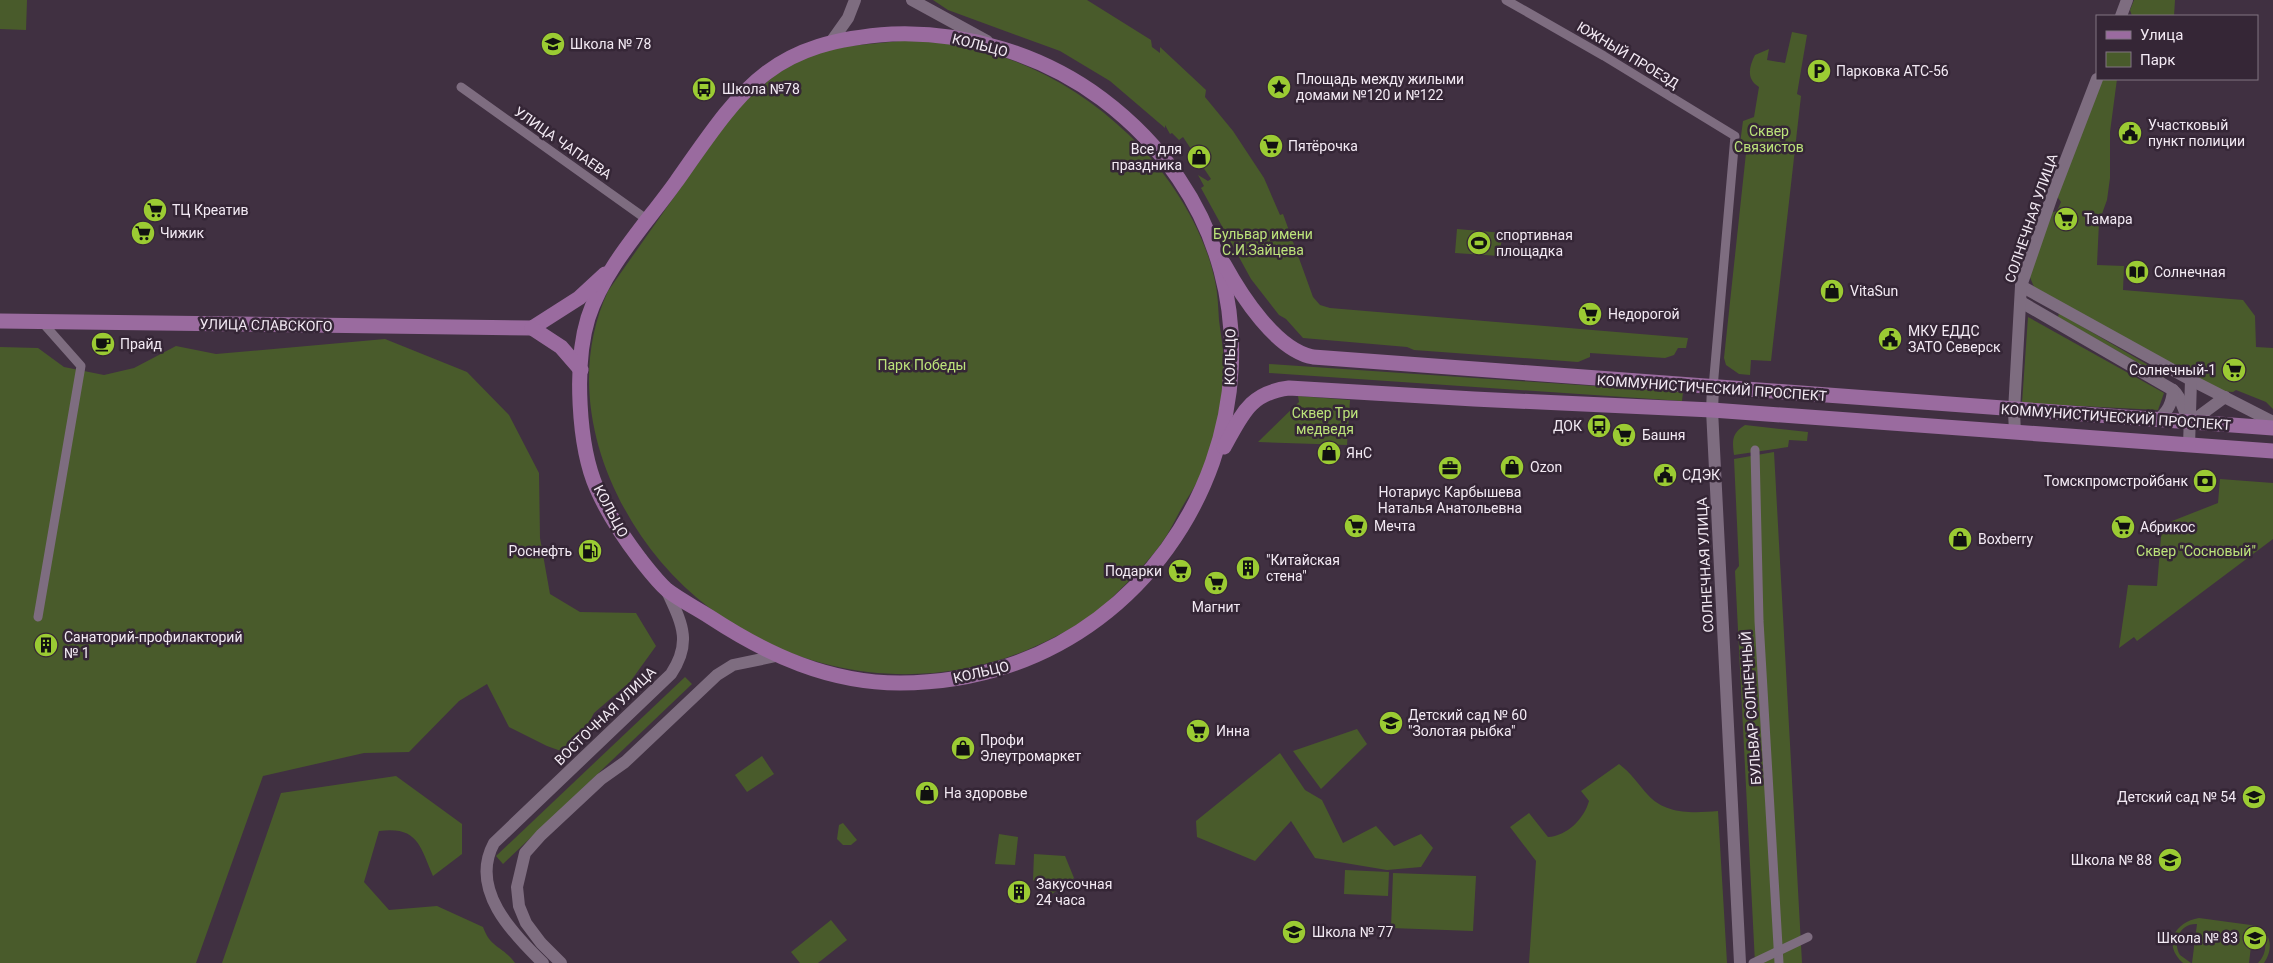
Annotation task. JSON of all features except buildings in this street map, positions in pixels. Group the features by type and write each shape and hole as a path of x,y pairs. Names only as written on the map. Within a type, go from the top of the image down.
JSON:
{"main road":[{"path":"831,42 848,18 855,0"},
{"path":"912,0 1003,49"},
{"path":"2121,15 2127,0"},
{"name":"КОЛЬЦО","path":"915,33 954,38 1003,49 1066,75 1108,103 1144,135 1183,185 1210,238 1227,296 1232,335 1229,394 1212,468 1189,515 1154,567 1138,586 1113,609 1075,636 1032,658 994,671 965,677 898,684 840,678 776,656 753,644 666,589 633,550 617,526 595,485 581,416 581,370 589,315 614,266 649,221 716,126 754,81 779,63 800,52 831,42 867,36 915,33"},
{"name":"СОЛНЕЧНАЯ УЛИЦА","path":"2015,433 2014,411 2021,286 2052,196 2097,80"},
{"name":"КОММУНИСТИЧЕСКИЙ ПРОСПЕКТ","path":"1210,238 1242,293 1257,313 1288,346 1304,356 2014,411 2273,428"},
{"path":"581,370 561,347 532,328 579,298 614,266"},
{"path":"2021,286 2191,380 2273,422"},
{"path":"2021,302 2173,390 2177,394 2184,414 2191,422"},
{"name":"УЛИЦА СЛАВСКОГО","path":"0,321 532,328"},
{"path":"2189,446 2191,380"},
{"name":"КОММУНИСТИЧЕСКИЙ ПРОСПЕКТ","path":"1212,468 1240,416 1258,398 1277,389 1289,388 1712,410 2273,451"},
{"name":"СОЛНЕЧНАЯ УЛИЦА","path":"1714,388 1712,410 1740,963"},
{"path":"2157,420 2166,414 2173,390"},
{"path":"2191,422 2225,397"},
{"name":"ВОСТОЧНАЯ УЛИЦА","path":"543,963 518,939 492,899 486,875 487,856 494,843 671,674 681,659 685,642 682,624 666,589"},
{"path":"561,963 541,943 526,923 519,906 517,888 525,853 541,835 594,785 625,762 716,675 733,665 776,656"}],"street":[{"name":"ЮЖНЫЙ ПРОЕЗД","path":"1506,0 1604,56 1735,136"},
{"name":"УЛИЦА ЧАПАЕВА","path":"461,87 649,221"},
{"name":"СОЛНЕЧНАЯ УЛИЦА","path":"1714,388 1735,136"},
{"path":"38,617 81,366 42,322"},
{"name":"БУЛЬВАР СОЛНЕЧНЫЙ","path":"1755,450 1759,621 1779,963"},
{"path":"1753,963 1808,936"}],"green space":[{"path":"0,0 27,0 26,30 0,29"},
{"name":"Бульвар имени С.И.Зайцева","path":"933,0 1087,0 1151,40 1152,47 1160,53 1160,47 1206,90 1205,97 1233,131 1264,178 1280,215 1283,214 1313,297 1320,305 1330,308 1688,338 1686,348 1678,348 1674,355 1665,358 1590,353 1590,357 1578,362 1414,350 1407,347 1303,338 1286,319 1279,315 1251,279 1201,188 1204,186 1198,175 1208,181 1211,179 1183,137 1179,140 1172,133 1170,134 1165,125 1165,128 1110,81 1060,51 948,10"},
{"path":"2134,0 2175,0 2174,15 2132,15 2130,10"},
{"name":"Сквер Связистов","path":"1792,32 1807,35 1797,94 1801,96 1771,361 1751,360 1750,375 1739,374 1726,365 1724,358 1746,153 1739,151 1743,121 1754,117 1759,87 1750,77 1750,68 1755,55 1769,49 1767,60 1785,63"},
{"name":"Парк Победы","path":"900,41 932,42 963,46 994,54 1023,65 1052,78 1079,94 1128,134 1170,183 1182,201 1202,240 1210,261 1216,286 1224,361 1224,379 1217,422 1210,451 1201,475 1164,540 1133,577 1094,614 1076,626 1027,650 978,666 928,673 879,673 830,665 783,650 738,628 697,598 661,562 639,533 620,501 605,467 595,433 590,397 590,361 596,326 608,291 739,107 775,75 811,54 849,46"},
{"path":"2102,80 2117,80 2110,132 2110,178 2107,200 2099,222 2097,265 2124,266 2123,290 2243,300 2255,316 2256,347 2273,348 2273,409 2266,402 2236,390 2233,392 2220,391 2034,287 2029,275 2050,213 2057,211 2061,202 2056,195"},
{"name":"спортивная площадка","path":"1457,229 1503,233 1499,256 1455,253"},
{"path":"2059,313 2165,375 2164,378 2058,317"},
{"path":"2028,317 2164,393 2158,410 2022,403"},
{"path":"385,339 467,372 509,415 539,473 540,538 550,594 580,612 636,613 656,646 630,682 594,713 572,755 547,746 509,727 487,684 459,701 409,752 364,753 263,776 196,963 0,963 0,347 38,348 64,367 104,375 134,368 176,346 216,354"},
{"path":"1269,364 1683,392 1682,401 1269,373"},
{"name":"Сквер Три медведя","path":"1298,396 1350,400 1347,445 1258,442 1299,402"},
{"path":"1745,425 1808,432 1807,441 1789,440 1788,447 1734,455 1735,434"},
{"path":"1774,452 1802,963 1755,963 1735,571 1739,566 1734,459"},
{"name":"Сквер \"Сосновый\"","path":"2220,479 2273,483 2273,539 2137,641 2134,637 2119,648 2128,585 2157,586 2162,525 2218,503"},
{"path":"685,677 692,684 503,864 496,856"},
{"path":"1357,729 1367,744 1321,789 1293,751"},
{"path":"1280,753 1305,790 1322,800 1343,843 1376,826 1394,846 1421,834 1433,848 1421,867 1387,870 1315,858 1291,821 1255,861 1197,837 1196,821"},
{"path":"762,756 774,774 747,792 735,775"},
{"path":"1619,764 1655,802 1663,806 1690,812 1718,811 1727,963 1529,963 1536,861 1510,827 1529,813 1548,837 1568,830 1579,820 1587,808 1589,801 1581,791"},
{"path":"396,776 462,824 462,854 433,876 420,847 410,835 392,830 379,831 364,882 389,910 437,906 483,927 493,944 511,957 515,963 222,963 281,793"},
{"path":"843,823 857,840 851,845 843,845 837,839 839,825"},
{"path":"999,834 1018,837 1015,865 995,864"},
{"path":"1034,854 1065,856 1074,878 1052,894 1033,880"},
{"path":"1345,870 1389,872 1388,896 1344,894"},
{"path":"1393,873 1476,876 1473,931 1391,928"},
{"path":"2199,918 2258,926 2266,934 2270,943 2269,953 2264,963 2258,963 2264,954 2264,940 2262,936 2253,930 2249,963 2192,963 2197,924 2191,924 2182,930 2177,939 2180,955 2191,963 2183,963 2173,949 2174,935 2183,924"},
{"path":"831,920 847,940 818,963 800,963 791,952"}],"place":[{"name":"Школа № 78","path":"553,44"},
{"name":"Парковка АТС-56","path":"1819,71"},
{"name":"Площадь между жилыми домами №120 и №122","path":"1279,87"},
{"name":"Школа №78","path":"704,89"},
{"name":"Участковый пункт полиции","path":"2130,133"},
{"name":"Пятёрочка","path":"1271,146"},
{"name":"Все для праздника","path":"1199,157"},
{"name":"ТЦ Креатив","path":"155,210"},
{"name":"Тамара","path":"2066,219"},
{"name":"Чижик","path":"143,233"},
{"name":"спортивная площадка","path":"1479,243"},
{"name":"Солнечная","path":"2137,272"},
{"name":"VitaSun","path":"1832,291"},
{"name":"Недорогой","path":"1590,314"},
{"name":"МКУ ЕДДС ЗАТО Северск","path":"1890,339"},
{"name":"Прайд","path":"103,344"},
{"name":"Солнечный-1","path":"2234,370"},
{"name":"ДОК","path":"1599,426"},
{"name":"Башня","path":"1624,435"},
{"name":"ЯнС","path":"1329,453"},
{"name":"Ozon","path":"1512,467"},
{"name":"Нотариус Карбышева Наталья Анатольевна","path":"1450,468"},
{"name":"СДЭК","path":"1665,475"},
{"name":"Томскпромстройбанк","path":"2205,481"},
{"name":"Мечта","path":"1356,526"},
{"name":"Абрикос","path":"2123,527"},
{"name":"Boxberry","path":"1960,539"},
{"name":"Роснефть","path":"590,551"},
{"name":"\"Китайская стена\"","path":"1248,568"},
{"name":"Подарки","path":"1180,571"},
{"name":"Магнит","path":"1216,583"},
{"name":"Санаторий-профилакторий № 1","path":"46,645"},
{"name":"Детский сад № 60 \"Золотая рыбка\"","path":"1391,723"},
{"name":"Инна","path":"1198,731"},
{"name":"Профи Элеутромаркет","path":"963,748"},
{"name":"На здоровье","path":"927,793"},
{"name":"Детский сад № 54","path":"2254,797"},
{"name":"Школа № 88","path":"2170,860"},
{"name":"Закусочная 24 часа","path":"1019,892"},
{"name":"Школа № 77","path":"1294,932"},
{"name":"Школа № 83","path":"2255,938"}]}
